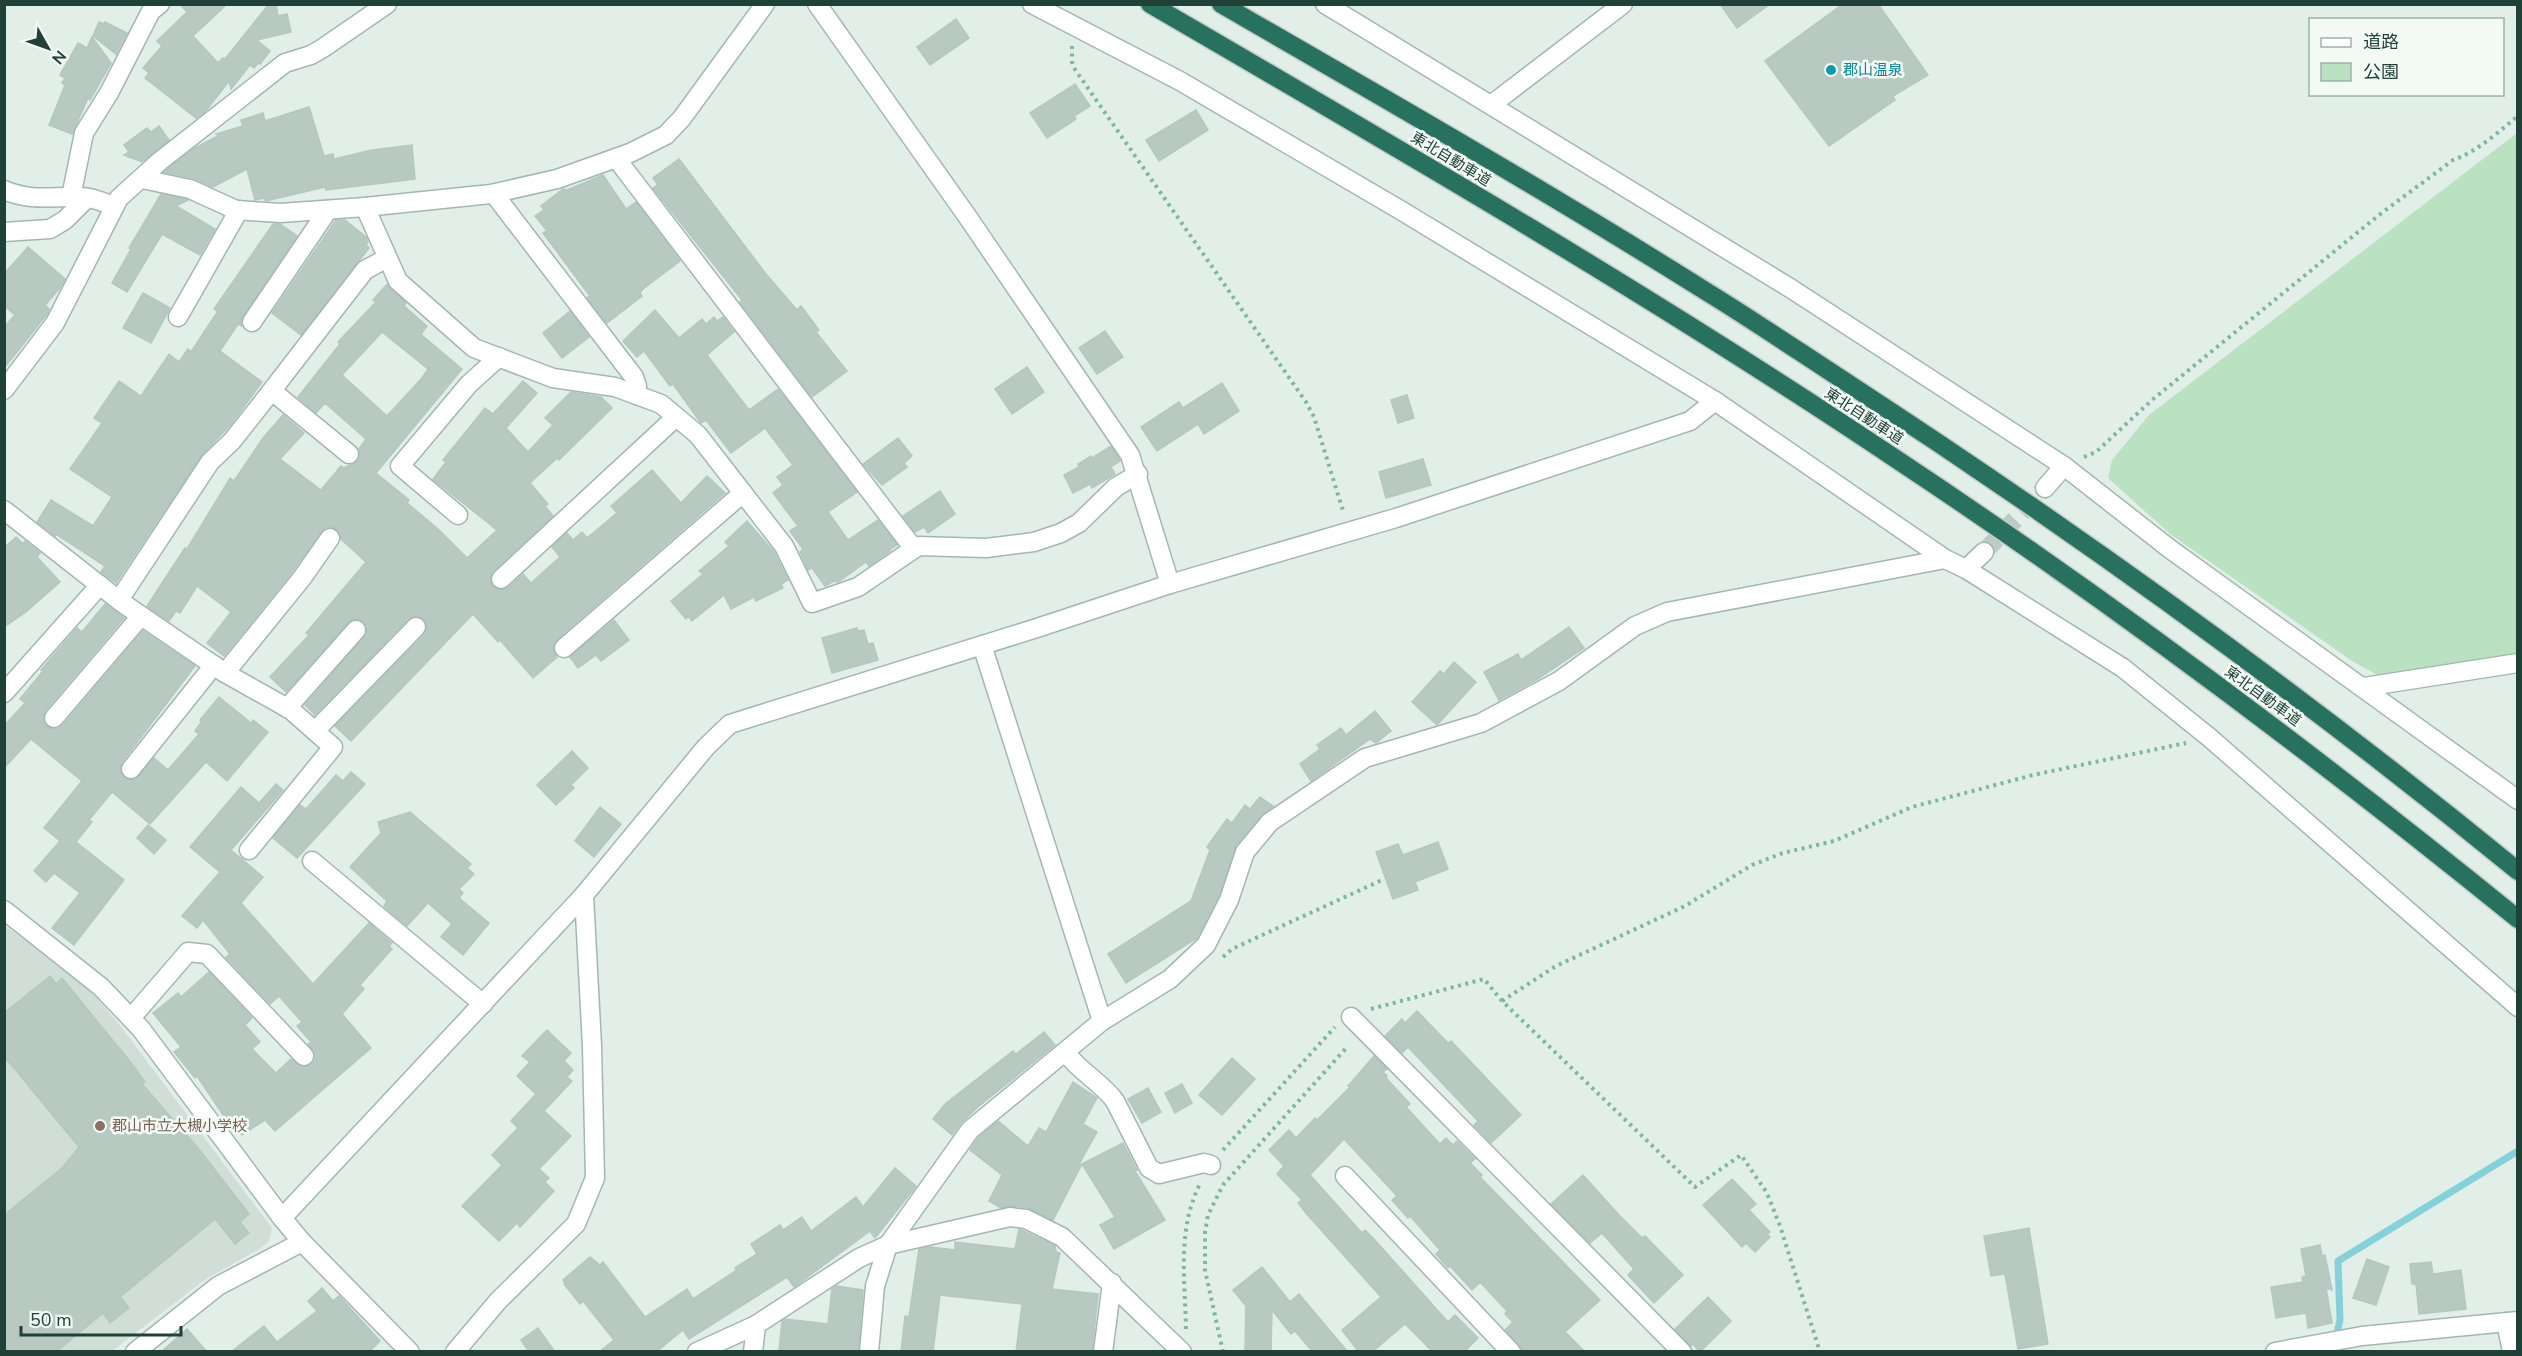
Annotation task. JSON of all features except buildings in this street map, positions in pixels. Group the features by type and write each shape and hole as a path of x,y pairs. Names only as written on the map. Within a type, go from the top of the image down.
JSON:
{"highway":[{"name":"東北自動車道","path":"1150,4 1376,135 1587,262 1898,459 2161,643 2313,755 2517,918"},
{"name":"東北自動車道","path":"1221,4 1397,105 1708,293 1919,430 2184,613 2336,726 2517,871"}],"street":[{"path":"4,232 57,227 79,197 84,133 110,93 151,11 159,4"},
{"path":"4,390 55,324 119,198 160,161 285,63 317,51 387,4"},
{"path":"142,179 190,189 239,210 280,213 494,194 557,179 616,158 666,135 682,118 765,4"},
{"path":"817,4 974,226 1124,445 1138,474 1170,584"},
{"path":"1032,4 1180,81 1402,211 1715,401 1945,559 1966,569 2123,668 2211,738 2517,1006"},
{"path":"1324,4 1790,288 2064,466 2170,549 2364,687 2517,800"},
{"path":"1491,105 1623,4"},
{"path":"616,158 914,549"},
{"path":"4,190 13,194 42,199 79,197 113,206"},
{"path":"494,194 634,376 637,386 636,395"},
{"path":"365,207 398,281 474,348 553,378 615,387 661,404 698,435 784,546 812,603 858,587 918,546 986,548 1034,543 1061,533 1079,523 1116,487 1138,474"},
{"path":"178,317 239,210"},
{"path":"252,322 328,210"},
{"path":"118,600 210,462 232,441 365,270 387,258"},
{"path":"458,514 400,466 469,384 499,357"},
{"path":"272,391 349,454"},
{"path":"282,1218 584,895 706,747 730,724 1170,584 1349,532 1690,421 1715,401"},
{"path":"501,579 676,417"},
{"path":"2045,488 2064,466"},
{"path":"564,648 743,493"},
{"path":"4,510 118,600 220,669 287,708 333,747 249,850"},
{"path":"131,769 302,578 330,538"},
{"path":"1966,569 1984,552"},
{"path":"869,1352 875,1286 888,1245 970,1130 1102,1021 1170,979 1206,945 1229,900 1245,852 1270,822 1365,758 1481,723 1559,681 1635,626 1667,612 1945,559"},
{"path":"4,693 100,585"},
{"path":"54,718 141,616"},
{"path":"315,731 417,627"},
{"path":"287,708 356,630"},
{"path":"982,645 1102,1021"},
{"path":"2364,687 2517,663"},
{"path":"312,861 483,1004"},
{"path":"455,1352 498,1301 576,1224 595,1178 592,1046 584,895"},
{"path":"4,910 101,987 131,1018 302,1242 410,1352"},
{"path":"131,1018 188,952 207,954 304,1056"},
{"path":"1351,1017 1682,1352"},
{"path":"1065,1052 1076,1066 1109,1093 1149,1168 1155,1173 1204,1163 1211,1166"},
{"path":"1345,1176 1511,1352"},
{"path":"698,1352 756,1325 859,1258 888,1245 998,1219 1018,1217 1054,1232 1112,1282 1182,1351"},
{"path":"135,1352 218,1286 302,1242"},
{"path":"1103,1352 1112,1282"},
{"path":"2275,1352 2361,1344 2512,1322 2512,1352"},
{"path":"753,1352 756,1325"}],"path":[{"path":"1079,29 1071,53 1074,68 1287,373 1314,417 1349,532"},
{"path":"2064,466 2096,452 2152,400 2379,215 2453,160 2476,148 2517,116"},
{"path":"1502,1001 1557,966 1685,906 1752,865 1783,853 1834,841 1912,807 2033,775 2211,738"},
{"path":"1216,962 1232,949 1382,880"},
{"path":"1182,1351 1186,1341 1184,1233 1190,1207 1211,1166 1337,1025 1371,1009 1484,979 1502,1001 1695,1187 1741,1155 1767,1193 1780,1226 1820,1352"},
{"path":"1222,1352 1205,1270 1205,1232 1208,1215 1223,1185 1348,1046"}],"shaded area":[{"name":"郡山市立大槻小学校","path":"4,925 84,983 119,1024 272,1228 269,1241 258,1250 206,1279 112,1351 5,1351"}],"green space":[{"path":"2517,133 2517,657 2381,677 2352,661 2170,534 2108,478 2112,460 2149,415"}],"waterway":[{"path":"2333,1352 2340,1320 2338,1261 2518,1151"}],"tunnel":[{"path":"1984,552 2045,488"}],"place":[{"name":"郡山温泉","path":"1831,70"},
{"name":"郡山市立大槻小学校","path":"100,1126"}]}
